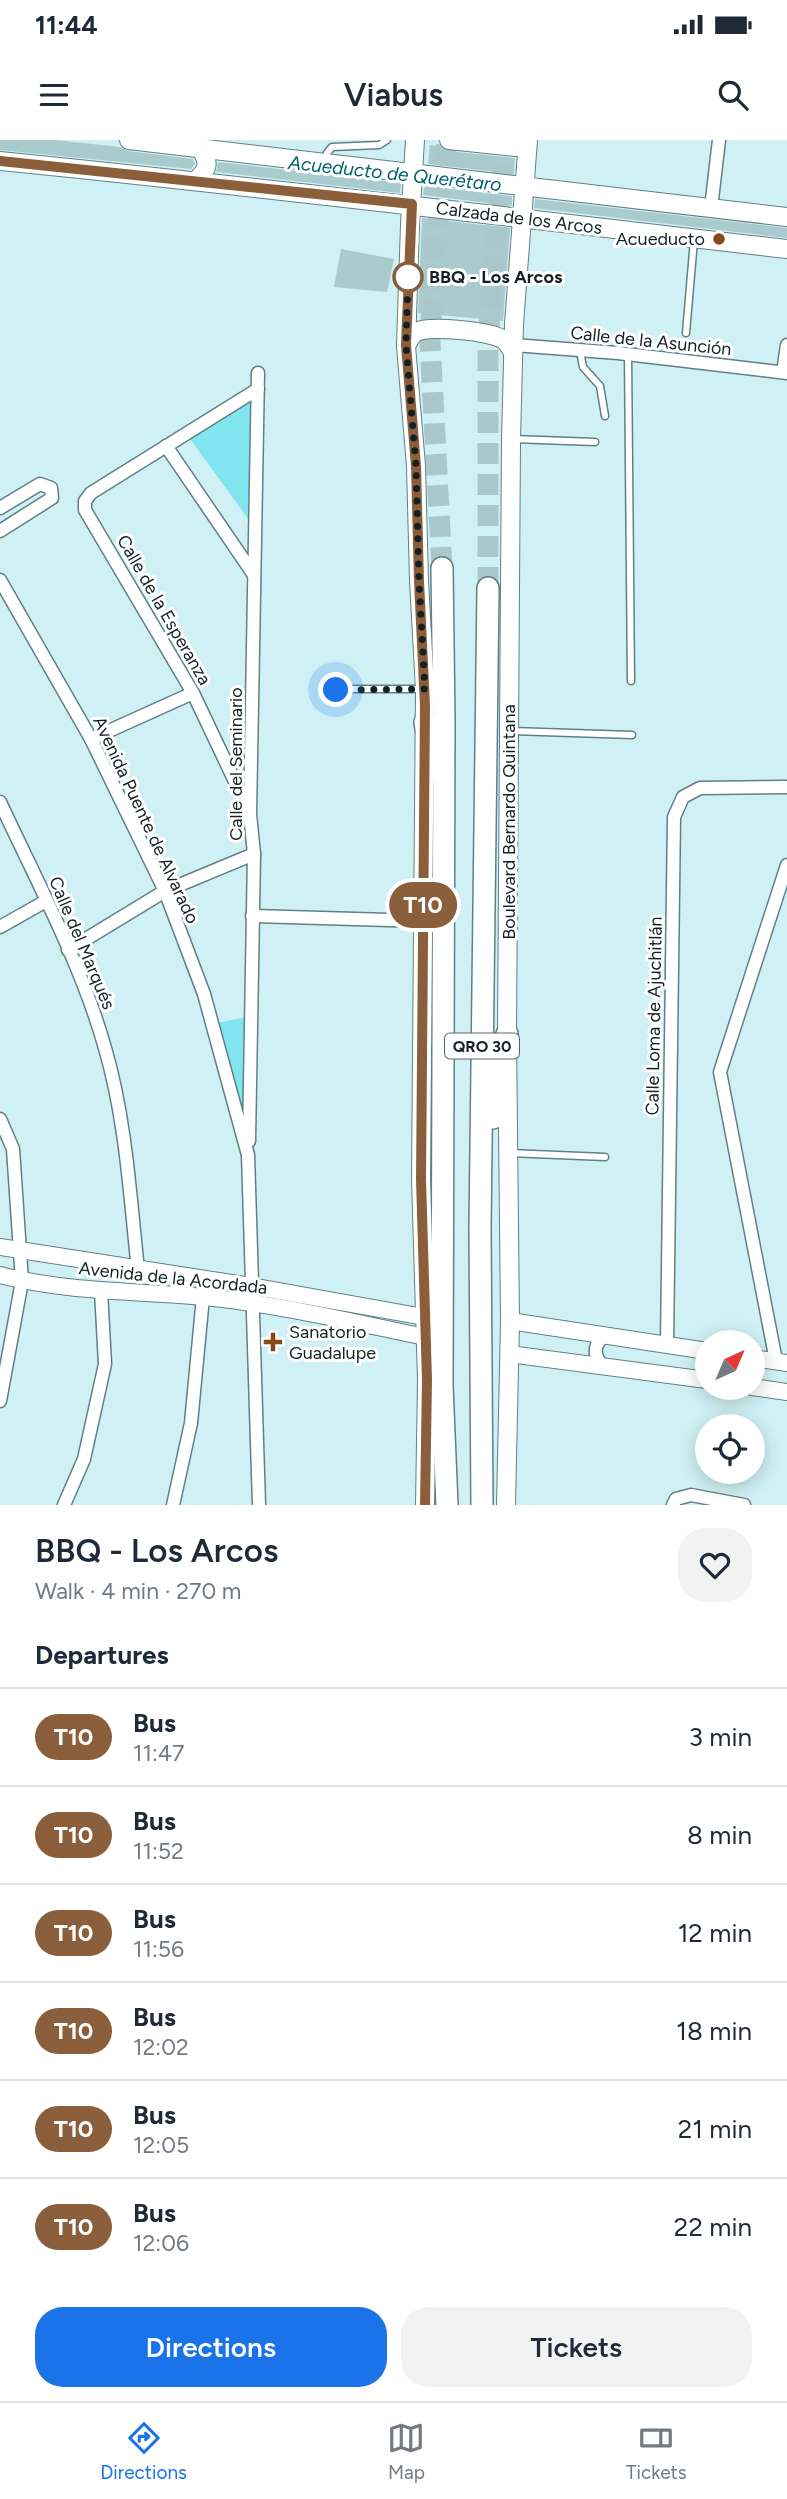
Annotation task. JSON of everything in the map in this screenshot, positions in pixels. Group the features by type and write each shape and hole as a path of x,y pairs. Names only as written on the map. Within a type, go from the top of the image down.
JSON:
{"highway":[{"name":"QRO 30","path":"442,568 442,1386 447,1505"},
{"name":"Boulevard Bernardo Quintana","path":"482,1505 480,1228 488,588"},
{"path":"425,722 435,776 436,1000 443,1023"},
{"path":"480,1228 497,1079 508,1034"}],"main road":[{"name":"Calzada de los Arcos","path":"129,140 782,216"},
{"path":"415,140 406,345 416,466 425,689 421,1179 425,1505"},
{"path":"449,140 516,147 526,140"},
{"name":"Boulevard Bernardo Quintana","path":"506,1505 510,1321 508,1034 511,439 514,349 526,187 526,140"},
{"path":"196,181 206,170 208,162 200,147"},
{"name":"Calzada de los Arcos","path":"0,161 412,204 781,248"},
{"path":"781,248 782,216"},
{"path":"406,345 413,334 424,329 494,335 514,349"}],"street":[{"path":"711,208 719,140"},
{"name":"Calle de la Asunción","path":"514,349 580,350 785,373 787,345"},
{"name":"Calle del Seminario","path":"248,1155 254,854 250,814 258,373"},
{"path":"255,575 166,446 258,389"},
{"name":"Calle de la Esperanza","path":"166,446 91,493 85,500 85,510 193,693 250,814"},
{"path":"0,508 40,484 51,488 53,493 52,498 0,531"},
{"name":"Avenida Puente de Alvarado","path":"0,580 90,739 165,891 204,994 248,1155 259,1505"},
{"path":"90,739 193,693"},
{"name":"Calle Loma de Ajuchitlán","path":"667,1344 674,817 683,797 700,788 787,787"},
{"name":"Calle del Marqués","path":"0,802 82,980 106,1049 121,1114 138,1270"},
{"path":"68,950 165,891 254,854"},
{"path":"781,1362 720,1072 787,864"},
{"path":"0,927 46,901"},
{"path":"252,916 423,920"},
{"path":"0,1119 13,1149 22,1281 0,1401"},
{"name":"Avenida de la Acordada","path":"0,1247 138,1270 425,1336"},
{"name":"Avenida de la Acordada","path":"0,1275 22,1281 101,1292 203,1297 251,1294 424,1317"},
{"path":"64,1505 84,1459 105,1364 101,1292"},
{"path":"173,1505 191,1423 203,1297"},
{"path":"510,1321 695,1349"},
{"path":"602,1365 597,1360 596,1347 598,1341 608,1335"},
{"path":"509,1354 695,1378"},
{"path":"765,1389 787,1392"},
{"path":"673,1505 676,1500 691,1495 744,1505"}],"lane":[{"path":"326,162 327,153 332,147 379,145 387,140"},
{"path":"686,333 694,239"},
{"path":"580,350 583,367 600,386 605,416"},
{"path":"628,355 631,681"},
{"path":"511,439 594,442"},
{"path":"336,690 425,689"},
{"path":"510,731 632,735"},
{"path":"509,1153 605,1157"}],"shaded area":[{"path":"258,389 257,531 185,432"},
{"path":"252,1016 248,1155 211,1024"}],"building":[{"path":"0,140 55,140 120,147 128,151 193,159 195,164 191,169 0,150"},
{"path":"430,145 440,146 448,151 515,158 514,174 428,164"},
{"path":"218,162 401,183 400,193 216,172"},
{"path":"424,186 512,196 512,206 423,195"},
{"path":"535,199 787,228 787,238 534,208"},
{"path":"422,218 510,228 503,321 418,313"},
{"path":"341,249 394,259 387,292 334,287"}],"tunnel":[{"path":"442,568 430,342 434,260 447,140"},
{"path":"488,588 488,341 495,237 506,140"}],"bus line":[{"name":"T10","path":"0,161 412,204 406,345 416,466 425,689 421,1179 427,1380 425,1505"}],"place":[{"name":"Acueducto","path":"719,239"},
{"name":"BBQ - Los Arcos","path":"408,277"},
{"name":"Sanatorio Guadalupe","path":"273,1342"}],"route":[{"path":"336,690 425,689 416,466 406,345 408,277"}],"water label":[{"name":"Acueducto de Querétaro","path":"395,173"}]}
